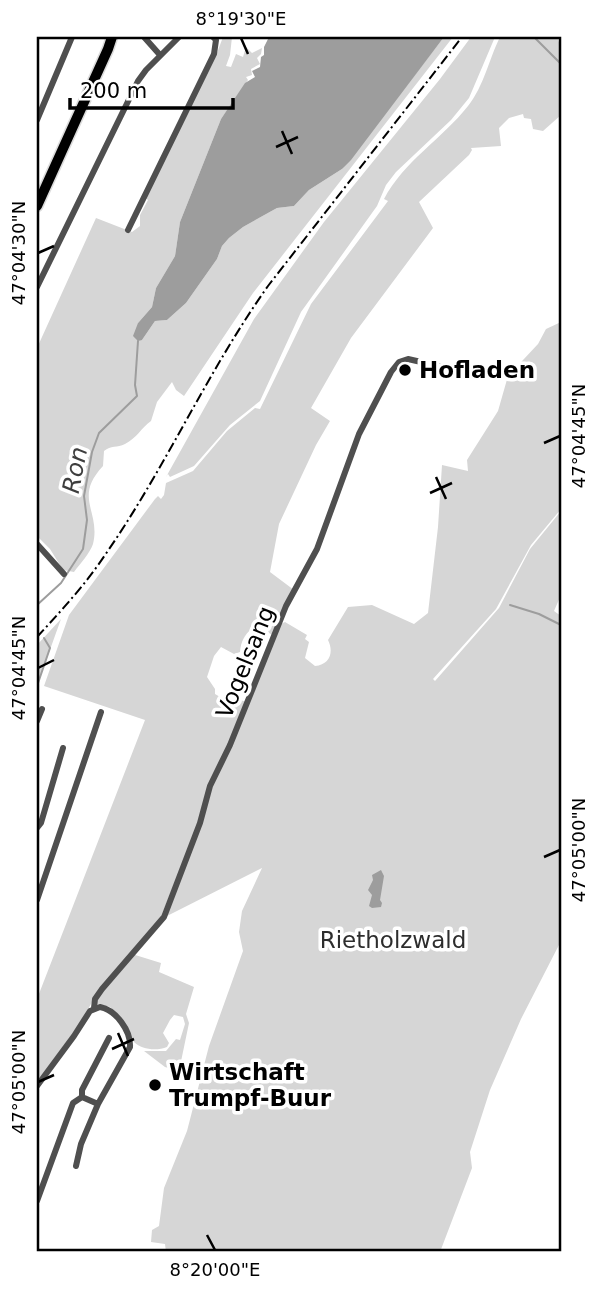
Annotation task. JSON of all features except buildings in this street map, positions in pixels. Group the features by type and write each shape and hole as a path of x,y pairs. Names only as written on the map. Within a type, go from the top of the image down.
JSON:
{"main road":[{"path":"37,206 112,37"},
{"path":"108,49 118,37"}],"street":[{"path":"37,120 72,37"},
{"path":"144,37 160,55"},
{"path":"37,287 138,81 179,37"},
{"path":"128,230 214,54 214,37"},
{"name":"Vogelsang","path":"94,1008 95,999 102,989 164,916 200,823 210,786 251,696 281,618 317,549 359,434 387,380 399,362 408,359 443,367"},
{"path":"37,544 64,574"},
{"path":"37,721 42,709"},
{"path":"37,900 101,712"},
{"path":"37,828 41,823 63,748"},
{"path":"37,1086 94,1008 106,1008 115,1014 131,1043 98,1104 81,1144 76,1166"},
{"path":"82,1097 82,1090 108,1038"},
{"path":"82,1097 98,1104"},
{"path":"37,1201 72,1103 82,1097"}],"green space":[{"path":"223,37 232,37 226,66 231,67 236,54 243,57 246,47 252,53 262,48 257,58 260,64 251,69 252,75 246,77 248,80 221,119 180,222 175,256 156,288 152,307 138,323 142,340 155,321 167,320 186,303 229,238 277,208 294,206 309,190 342,169 444,37 453,37 253,293 184,396 176,390 172,382 157,402 151,421 129,442 104,451 103,466 90,487 94,522 93,544 74,572 63,570 50,549 37,536 37,348 96,218 132,232 140,226 140,215 148,200 144,197"},
{"path":"471,37 495,37 469,98 451,120 396,172 386,185 377,206 301,312 260,401 230,425 194,466 166,477 254,319 324,222"},
{"path":"500,37 557,37 561,48 561,115 543,131 533,129 531,119 524,118 523,114 509,118 499,128 501,146 471,148 469,155 419,202 433,228 351,338 311,408 330,421 279,524 270,572 294,590 274,636 264,630 262,632 252,628 243,639 240,652 234,654 221,647 214,656 207,677 215,689 215,694 227,701 236,699 247,702 160,919 97,993 81,1022 37,1082 37,999 145,720 44,686 69,615 155,499 158,496 161,499 164,495 166,483 193,471 227,431 255,408 260,409 311,304 388,201 384,199 392,185 474,98"},
{"name":"Rietholzwald","path":"561,322 561,509 531,545 496,609 433,679 435,681 499,608 530,549 561,511 561,595 554,611 561,616 561,941 521,1019 490,1090 470,1152 472,1168 440,1252 166,1252 165,1244 151,1242 152,1230 159,1226 164,1188 187,1131 209,1046 243,951 239,932 242,911 262,868 167,916 210,790 281,624 285,622 307,635 305,639 309,642 305,658 315,666 324,663 329,657 331,649 328,640 348,607 372,605 414,624 428,613 442,465 468,471 467,460 498,411 508,376 538,344 546,329"},
{"path":"61,619 37,686 37,645"},
{"path":"132,954 161,963 159,972 194,987 186,1014 189,1023 179,1071 165,1067 144,1051 166,1051 176,1039 180,1040 185,1024 183,1017 174,1015 163,1033 169,1043 167,1047 150,1049 134,1042 117,1013 110,1007 97,1004 97,999"}],"shaded area":[{"path":"269,37 444,37 342,169 309,190 294,206 277,208 229,238 186,303 167,320 155,321 142,340 138,341 133,336 138,323 152,307 156,288 175,256 180,222 221,119 245,83 255,77 252,71 260,67"},
{"path":"381,870 384,876 380,900 382,903 381,907 372,908 369,906 372,895 368,890 373,880 372,875"}],"waterway":[{"path":"534,37 561,64"},
{"name":"Ron","path":"37,605 61,583 83,549 87,520 84,496 92,452 99,433 137,396 135,385 138,341"},
{"path":"510,605 539,614 561,625"},
{"name":"Ron","path":"37,686 50,648 44,638"}],"railway":[{"path":"37,637 89,577 127,522 225,352 268,286 462,37"}],"place":[{"name":"Hofladen","path":"405,370"},
{"name":"Wirtschaft Trumpf-Buur","path":"155,1085"}]}
